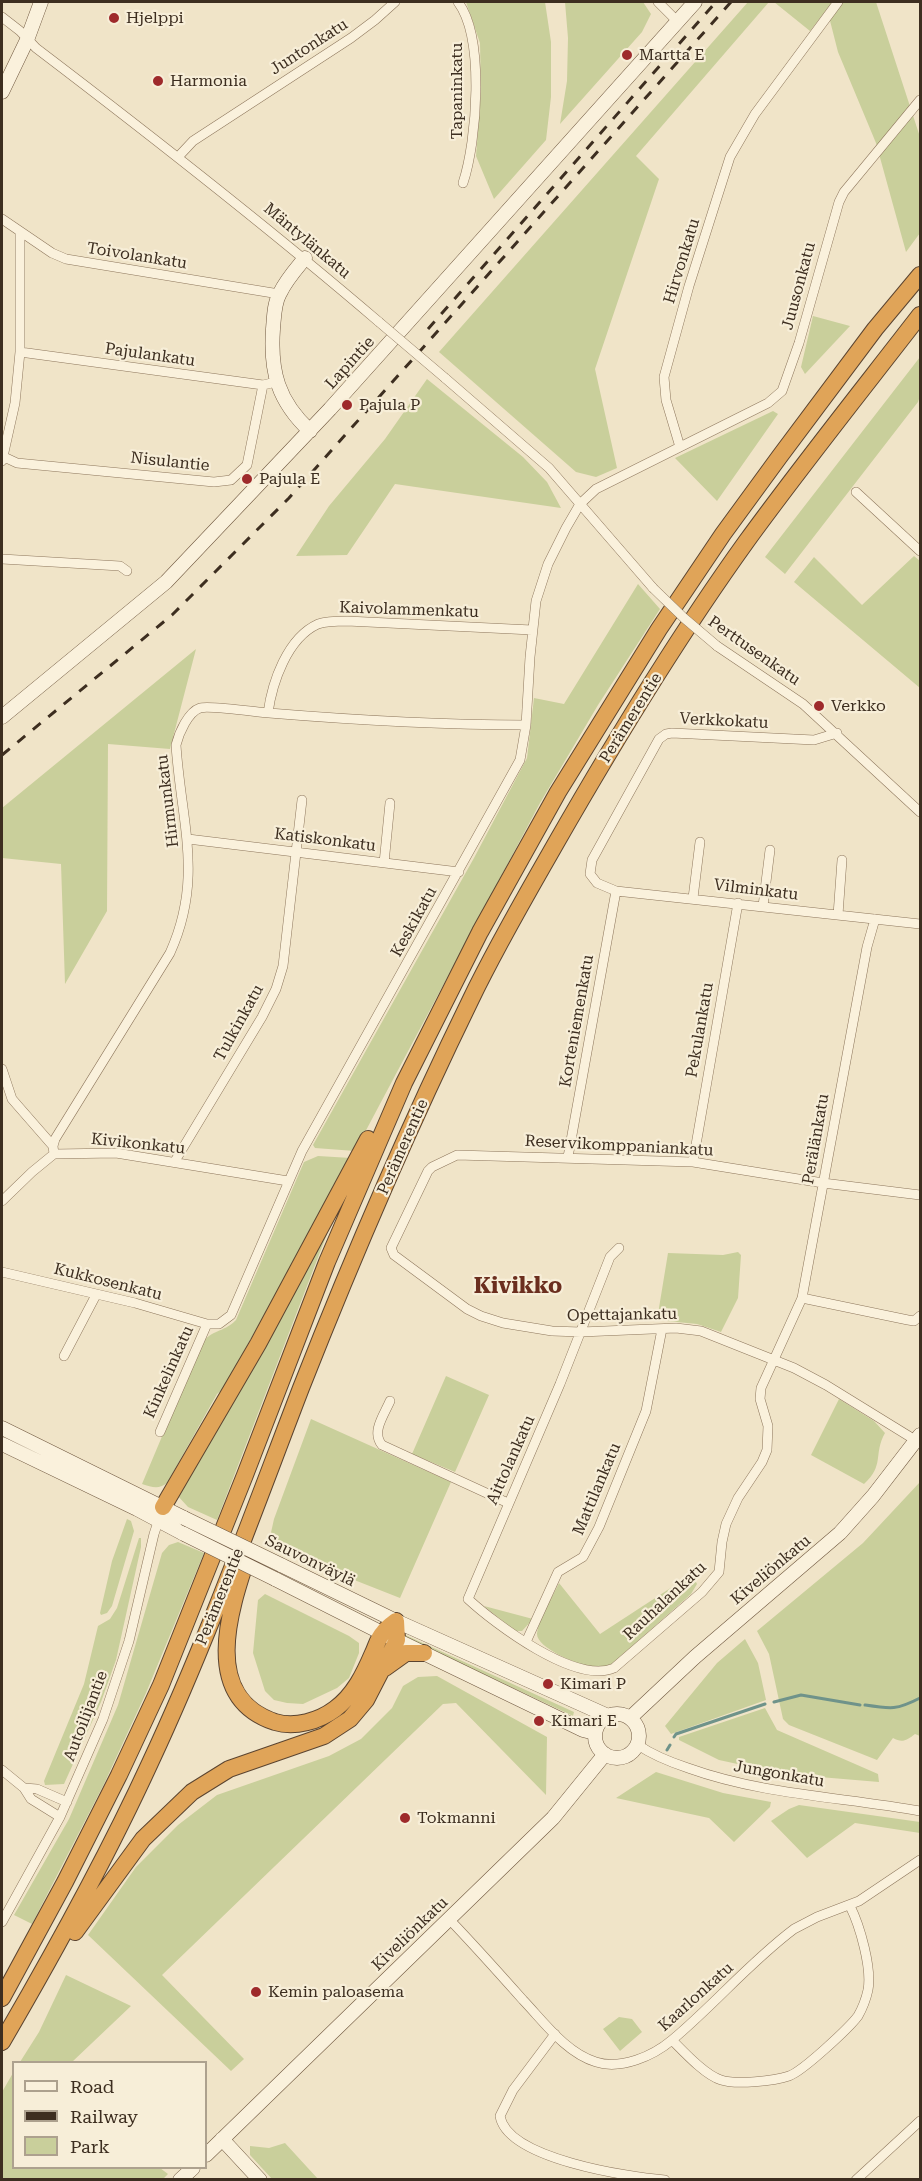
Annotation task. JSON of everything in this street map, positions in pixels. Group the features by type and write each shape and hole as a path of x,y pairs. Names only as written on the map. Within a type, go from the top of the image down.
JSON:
{"highway":[{"name":"Perämerentie","path":"2,1998 65,1882 161,1685 327,1262 404,1083 432,1024 514,869 558,792 659,629 723,534 875,329 921,275"},
{"name":"Perämerentie","path":"2,2042 49,1962 150,1764 254,1513 370,1219 472,996 593,778 692,622 743,546 796,474 921,315"},
{"path":"161,1514 258,1344 385,1107 404,1083"},
{"path":"254,1513 250,1546 230,1619 225,1653 232,1684 248,1706 258,1714 281,1724 304,1723 325,1716 337,1708 358,1685 389,1637 396,1621"},
{"path":"49,1962 73,1934 138,1845 184,1798 229,1769 324,1736 342,1726 362,1706 382,1670 389,1637"},
{"path":"382,1670 406,1653 424,1653"}],"main road":[{"path":"2,92 27,40 41,2"},
{"name":"Lapintie","path":"2,717 166,582 310,431 695,2"},
{"path":"305,258 279,294 274,318 270,383 310,431"},
{"name":"Sauvonväylä","path":"2,1428 161,1514 184,1534 389,1637 583,1730 595,1733"},
{"name":"Kiveliönkatu","path":"630,1718 695,1657 848,1525 919,1440"},
{"name":"Sauvonväylä","path":"2,1444 161,1514 184,1518 396,1621 608,1716"},
{"path":"621,1714 630,1718 638,1728 640,1736 638,1745 630,1755 624,1758 610,1758 597,1745 595,1733 602,1720 608,1716 621,1714"},
{"name":"Kiveliönkatu","path":"207,2154 553,1818 605,1755"},
{"path":"222,2139 260,2180"}],"street":[{"name":"Juntonkatu","path":"178,157 193,141 351,38 395,2"},
{"name":"Tapaninkatu","path":"458,2 469,21 475,81 472,151 463,183"},
{"path":"658,2 678,21"},
{"name":"Hirvonkatu","path":"680,447 666,400 664,377 692,277 730,157 755,114 838,2"},
{"name":"Mäntylänkatu","path":"2,17 27,40 305,258 549,468 580,504"},
{"name":"Juusonkatu","path":"680,447 768,403 782,391 799,343 838,202 921,100"},
{"name":"Toivolankatu","path":"2,219 52,253 73,261 279,294"},
{"path":"2,459 15,403 20,352 20,232"},
{"name":"Pajulankatu","path":"20,352 270,383"},
{"name":"Nisulantie","path":"2,459 17,463 214,482 231,480 246,465 270,383"},
{"path":"580,504 600,486 680,447"},
{"path":"856,492 921,551"},
{"name":"Perttusenkatu","path":"580,504 653,588 684,618 717,646 803,704 921,812"},
{"name":"Keskikatu","path":"207,1324 219,1324 232,1312 303,1151 520,760 526,725 536,601 548,564 580,504"},
{"path":"2,559 120,566 127,571"},
{"name":"Kaivolammenkatu","path":"268,713 274,683 288,652 318,624 347,621 532,630"},
{"name":"Hirmunkatu","path":"54,1150 55,1138 160,970 176,939 187,903 190,871 176,745 192,714 202,707 268,713 526,725"},
{"name":"Verkkokatu","path":"592,877 589,870 592,861 659,739 666,734 814,740 837,734"},
{"name":"Tulkinkatu","path":"175,1161 262,1017 276,989 284,966 302,801"},
{"path":"384,863 390,803"},
{"name":"Katiskonkatu","path":"188,839 459,872"},
{"path":"693,898 700,842"},
{"path":"763,906 770,850"},
{"path":"838,915 842,860"},
{"name":"Vilminkatu","path":"592,877 601,885 616,891 921,924"},
{"name":"Korteniemenkatu","path":"568,1157 616,891"},
{"name":"Pekulankatu","path":"693,1162 738,903"},
{"name":"Perälänkatu","path":"774,1360 802,1298 866,949 875,919"},
{"path":"2,1070 12,1099 54,1150 2,1201"},
{"path":"2,1101 12,1099"},
{"name":"Kivikonkatu","path":"54,1150 99,1152 175,1161 288,1181"},
{"name":"Reservikomppaniankatu","path":"394,1255 393,1242 428,1172 432,1167 457,1155 693,1162 823,1183 921,1195"},
{"name":"Aittolankatu","path":"468,1599 560,1384 610,1257 619,1248"},
{"name":"Opettajankatu","path":"394,1255 467,1309 481,1316 532,1328 581,1332 662,1329 701,1331 794,1368 919,1440"},
{"name":"Kukkosenkatu","path":"2,1272 135,1303 207,1324"},
{"path":"64,1356 96,1294"},
{"path":"802,1298 908,1320 915,1321 921,1316"},
{"name":"Kinkelinkatu","path":"160,1432 207,1324"},
{"name":"Mattilankatu","path":"526,1642 558,1572 583,1557 599,1527 646,1411 662,1329"},
{"name":"Rauhalankatu","path":"468,1599 499,1626 547,1654 581,1669 605,1672 614,1668 702,1592 718,1574 726,1524 738,1498 766,1455 768,1426 760,1393 763,1381 774,1360"},
{"path":"390,1401 377,1434 382,1445 508,1503"},
{"name":"Autoilijantie","path":"2,1922 60,1817 86,1762 116,1683 129,1641 161,1514"},
{"name":"Jungonkatu","path":"638,1745 664,1760 734,1782 765,1789 921,1811"},
{"path":"2,1770 24,1788 32,1799 60,1817"},
{"path":"24,1788 38,1789 67,1802"},
{"name":"Kaarlonkatu","path":"449,1919 555,2034 578,2053 594,2062 620,2063 641,2058 672,2040 784,1937 805,1923 850,1906 921,1860"},
{"path":"672,2040 711,2075 721,2080 734,2082 765,2080 789,2076 800,2070 850,2025 864,2003 868,1989 867,1965 858,1925 850,1906"},
{"path":"555,2034 509,2096 500,2116 506,2130 513,2137 528,2145 581,2166 665,2180"},
{"path":"856,2180 921,2121"}],"green space":[{"path":"466,2 545,2 551,42 551,97 546,140 494,199 476,156 481,92 480,43"},
{"path":"565,2 643,2 651,14 642,32 560,124 567,81 568,38"},
{"path":"748,2 769,2 636,156 659,179 595,369 617,468 596,477 576,472 439,352"},
{"path":"774,2 876,2 920,137 920,233 906,252 876,143 838,52 827,9 810,31"},
{"path":"813,316 850,326 805,374 801,367"},
{"path":"920,357 918,402 785,574 765,557"},
{"path":"427,379 523,457 547,482 561,508 395,484 347,555 296,556 329,506 385,439"},
{"path":"773,411 778,414 717,501 675,458"},
{"path":"914,556 920,561 920,688 794,582 814,557 862,605"},
{"path":"638,584 660,609 598,705 540,803 355,1151 315,1148 313,1145 474,858 527,758 534,698 564,704"},
{"path":"196,649 170,749 108,744 107,911 65,984 61,864 2,858 2,808"},
{"path":"318,1156 351,1158 223,1389 217,1394 167,1483 158,1487 142,1484 200,1346 209,1336 236,1320 304,1162"},
{"path":"324,1233 327,1234 217,1520 188,1507 177,1495"},
{"path":"738,1252 741,1255 738,1298 721,1332 697,1324 657,1320 668,1253 723,1255"},
{"path":"446,1376 489,1395 455,1472 412,1454"},
{"path":"839,1399 874,1421 885,1433 877,1465 864,1484 811,1455"},
{"path":"311,1419 451,1482 400,1598 268,1546 274,1519"},
{"path":"920,1482 920,1736 915,1734 902,1741 893,1738 877,1760 789,1725 783,1719 769,1654 757,1631 863,1543"},
{"path":"127,1519 131,1521 134,1531 112,1606 107,1613 101,1615 112,1561"},
{"path":"139,1538 141,1538 141,1547 116,1660 101,1702 64,1784 45,1785 44,1781 84,1684 98,1626 110,1619 117,1608"},
{"path":"178,1542 204,1553 146,1693 104,1784 32,1924 14,1915 69,1819 118,1705 162,1553 169,1545"},
{"path":"692,1574 697,1584 691,1594 612,1664 598,1668 584,1665 550,1650 539,1639 537,1634 540,1622 559,1583 600,1634"},
{"path":"265,1594 359,1643 359,1653 349,1678 337,1688 303,1704 274,1700 265,1691 253,1653 258,1600"},
{"path":"484,1606 533,1619 522,1631 515,1631"},
{"path":"403,1634 574,1712 573,1716 402,1636"},
{"path":"745,1639 758,1663 766,1700 671,1734 665,1726 717,1663"},
{"path":"437,1676 547,1737 546,1795 456,1703 443,1704 162,1975 244,2059 231,2071 88,1935 136,1867 178,1825 217,1795 329,1756 361,1739 392,1708 403,1686 418,1677"},
{"path":"765,1708 777,1730 878,1774 879,1782 784,1774 719,1760 679,1740 679,1737"},
{"path":"656,1772 723,1793 771,1802 770,1807 734,1842 709,1818 616,1798"},
{"path":"799,1805 920,1822 920,1833 855,1823 807,1858 771,1821"},
{"path":"66,1975 131,2006 73,2061 21,2061 39,2032"},
{"path":"619,2017 632,2019 642,2032 620,2051 603,2029"},
{"path":"12,2075 12,2169 161,2169 168,2174 162,2180 2,2179 2,2092"},
{"path":"285,2143 318,2179 272,2179 250,2155 250,2146 269,2148"}],"waterway":[{"path":"774,1702 801,1695 860,1705"},
{"path":"865,1705 894,1708 920,1698"},
{"path":"674,1737 676,1734 765,1704"},
{"path":"667,1750 670,1745"}],"railway":[{"path":"428,329 716,2"},
{"path":"2,755 172,615 289,498 731,2"}],"place":[{"name":"Hjelppi","path":"114,18"},
{"name":"Martta E","path":"627,55"},
{"name":"Harmonia","path":"158,81"},
{"name":"Pajula P","path":"347,405"},
{"name":"Pajula E","path":"247,479"},
{"name":"Verkko","path":"819,706"},
{"name":"Kimari P","path":"548,1684"},
{"name":"Kimari E","path":"539,1721"},
{"name":"Tokmanni","path":"405,1818"},
{"name":"Kemin paloasema","path":"256,1992"}],"district":[{"name":"Kivikko","path":"518,1287"}]}
